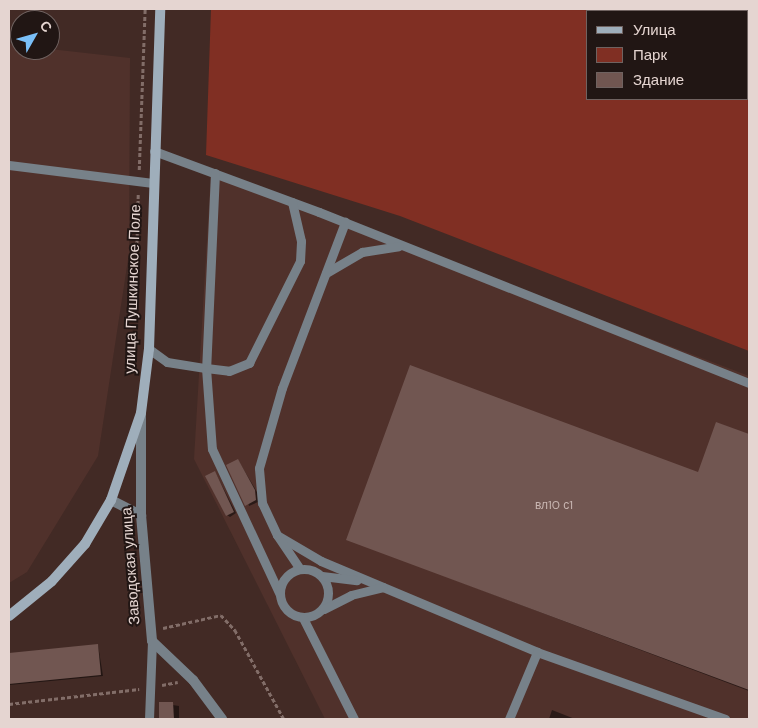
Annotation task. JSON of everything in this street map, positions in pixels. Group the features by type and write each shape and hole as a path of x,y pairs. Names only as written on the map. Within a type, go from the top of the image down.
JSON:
{"main road":[{"name":"улица Пушкинское Поле","path":"9,616 59,574 85,544 111,500 141,413 149,349 152,183 160,9"}],"street":[{"name":"Заводская улица","path":"141,413 141,515 151,636 193,680 222,719"},
{"path":"111,500 141,515"}],"lane":[{"path":"154,151 345,222 749,383"},
{"path":"9,165 152,183"},
{"path":"215,173 206,351 212,448 280,595 283,606 292,614 303,618 314,616 351,595 384,587"},
{"path":"149,349 167,362 206,368 230,371 249,363 300,261 301,241 292,202"},
{"path":"300,569 278,535 262,503 259,468 282,388 345,222"},
{"path":"326,273 362,252 401,245"},
{"path":"278,535 321,561 537,652 725,719"},
{"path":"280,595 286,579 300,569 312,570 322,576 384,587"},
{"path":"322,576 328,586 328,598 324,609"},
{"path":"303,618 354,719"},
{"path":"149,719 151,636"},
{"path":"509,719 537,652"}],"path":[{"path":"136,270 145,9"},
{"path":"151,636 221,615 235,630 284,719"},
{"path":"9,704 193,680"}],"shaded area":[{"path":"9,44 10,60 60,60 60,50 130,58 129,253 98,456 27,572 9,583"},
{"path":"211,171 749,376 749,719 325,719 194,459"}],"green space":[{"path":"211,9 749,9 749,351 400,216 206,155"}],"building":[{"path":"410,365 698,472 716,422 749,434 749,690 346,540"},
{"path":"238,459 255,490 256,500 245,506 226,465"},
{"path":"215,471 234,512 226,516 205,476"},
{"path":"98,644 101,675 9,684 9,653"},
{"path":"159,702 173,702 174,719 159,719"}]}
